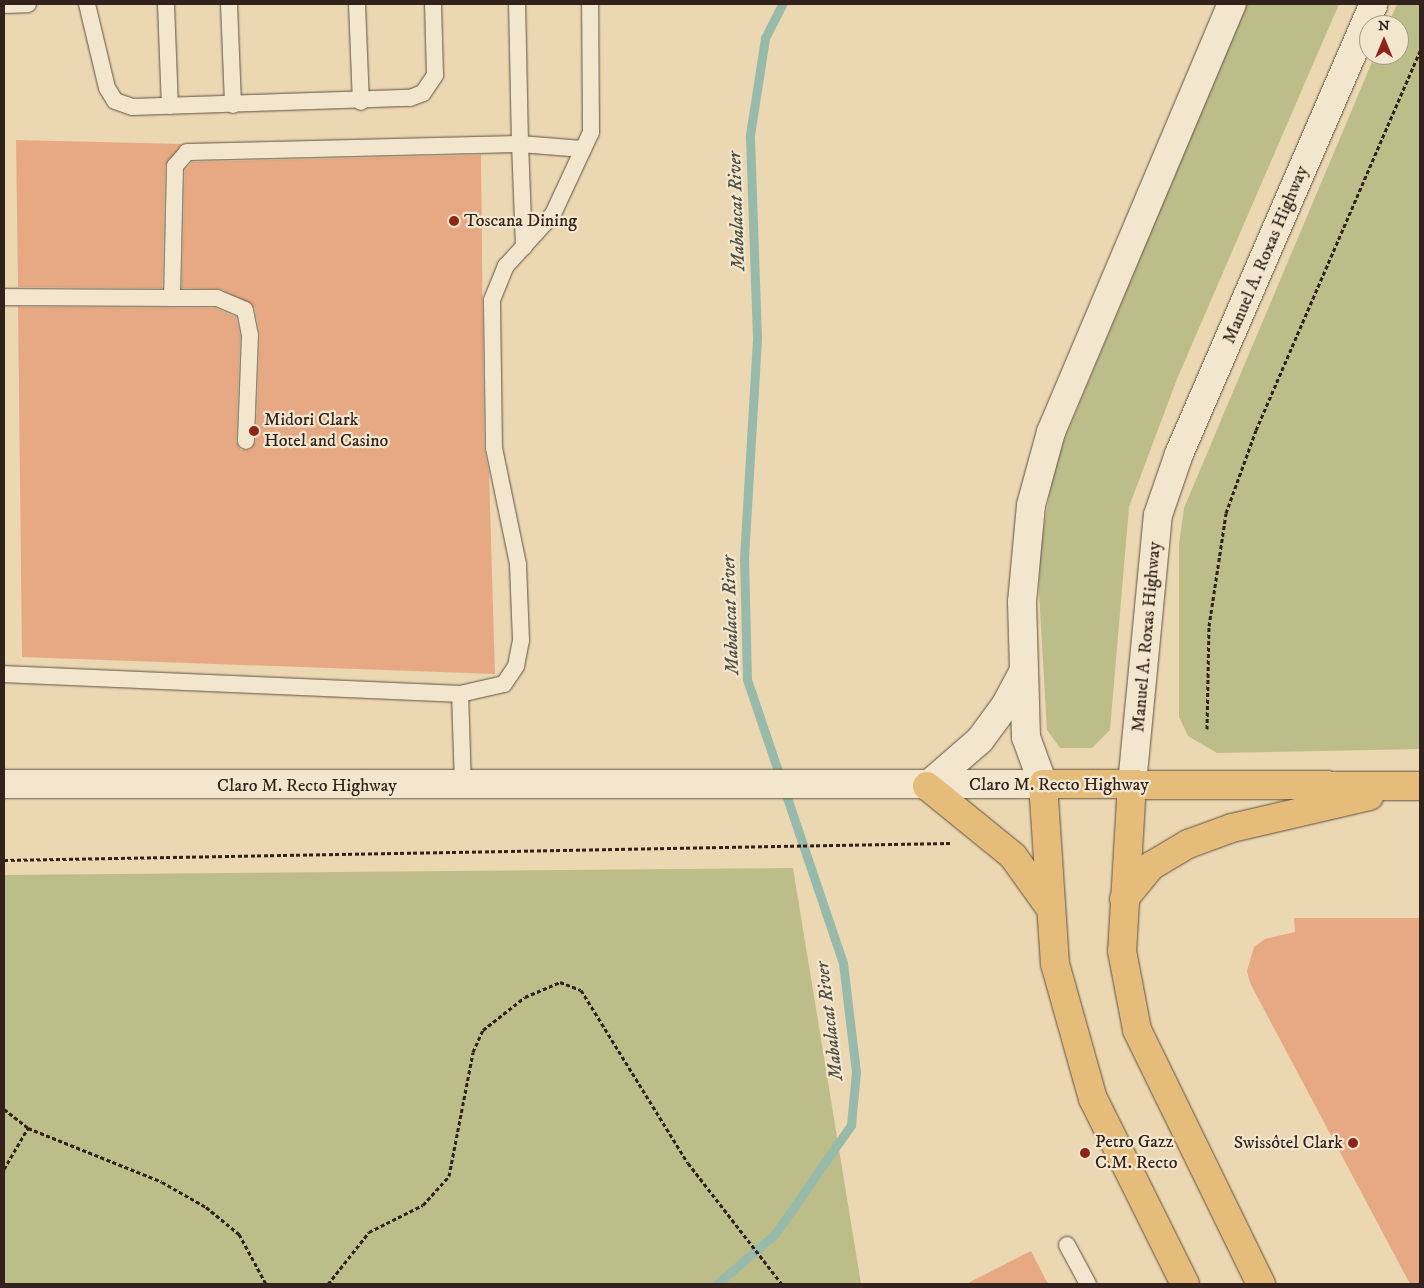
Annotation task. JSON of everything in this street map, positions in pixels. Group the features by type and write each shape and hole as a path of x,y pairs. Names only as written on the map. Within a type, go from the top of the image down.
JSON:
{"main road":[{"path":"1185,1284 1093,1098 1055,964 1043,784 1026,737 1022,602 1030,505 1051,432 1232,4"},
{"name":"Manuel A. Roxas Highway","path":"1261,1284 1137,1030 1122,951 1132,784 1158,515 1180,454 1374,4"},
{"path":"1024,670 1005,706 980,740 927,786 997,842 1029,876 1051,910"},
{"name":"Claro M. Recto Highway","path":"4,784 838,788 1043,784 1415,786"},
{"path":"1124,899 1151,866 1207,836 1415,786"}],"lane":[{"path":"4,5 28,4"},
{"path":"86,4 107,88 115,101 132,107 361,102 423,93 435,75 433,4"},
{"path":"166,4 170,106"},
{"path":"229,4 233,105"},
{"path":"357,4 361,102"},
{"path":"517,4 524,247"},
{"path":"4,674 460,694 504,684 516,666 520,640 518,564 494,448 492,300 506,266 553,214 591,132 590,4"},
{"path":"172,298 175,166 187,152 520,144 583,149"},
{"path":"4,297 217,298 245,310 250,335 246,441"},
{"path":"460,694 463,787"},
{"path":"1067,1244 1088,1284"}],"path":[{"path":"1207,730 1209,626 1226,513 1260,421 1420,51"},
{"path":"4,860 997,842"},
{"path":"328,1284 369,1232 423,1205 442,1188 454,1161 478,1039 500,1014 547,984 560,982 581,990 688,1163 782,1284"},
{"path":"4,1109 28,1128 162,1182 206,1207 239,1234 266,1284"},
{"path":"4,1169 28,1128"}],"green space":[{"path":"1246,4 1339,4 1177,379 1129,507 1110,730 1092,748 1060,748 1047,730 1039,593 1040,550 1055,462"},
{"path":"1397,4 1420,4 1420,749 1217,753 1188,736 1179,717 1179,545 1184,508 1371,65 1409,65 1409,15 1392,15"},
{"path":"793,868 861,1284 4,1284 4,875"}],"building":[{"path":"16,140 182,144 165,166 162,288 18,287"},
{"name":"Midori Clark Hotel and Casino","path":"481,155 484,448 489,473 495,674 22,657 18,307 215,308 236,317 240,336 236,441 241,450 250,450 256,441 260,335 255,308 221,289 182,288 185,170 192,162"},
{"path":"1294,918 1420,918 1420,1284 1410,1284 1250,983 1247,971 1254,947 1265,939 1295,932"},
{"path":"1031,1251 1048,1284 966,1284"}],"waterway":[{"name":"Mabalacat River","path":"717,1284 775,1234 851,1125 856,1072 843,963 747,679 744,558 757,338 750,135 765,38 782,4"}],"place":[{"name":"Toscana Dining","path":"454,221"},
{"name":"Midori Clark Hotel and Casino","path":"254,431"},
{"name":"Swissôtel Clark","path":"1353,1143"},
{"name":"Petro Gazz C.M. Recto","path":"1085,1153"}]}
